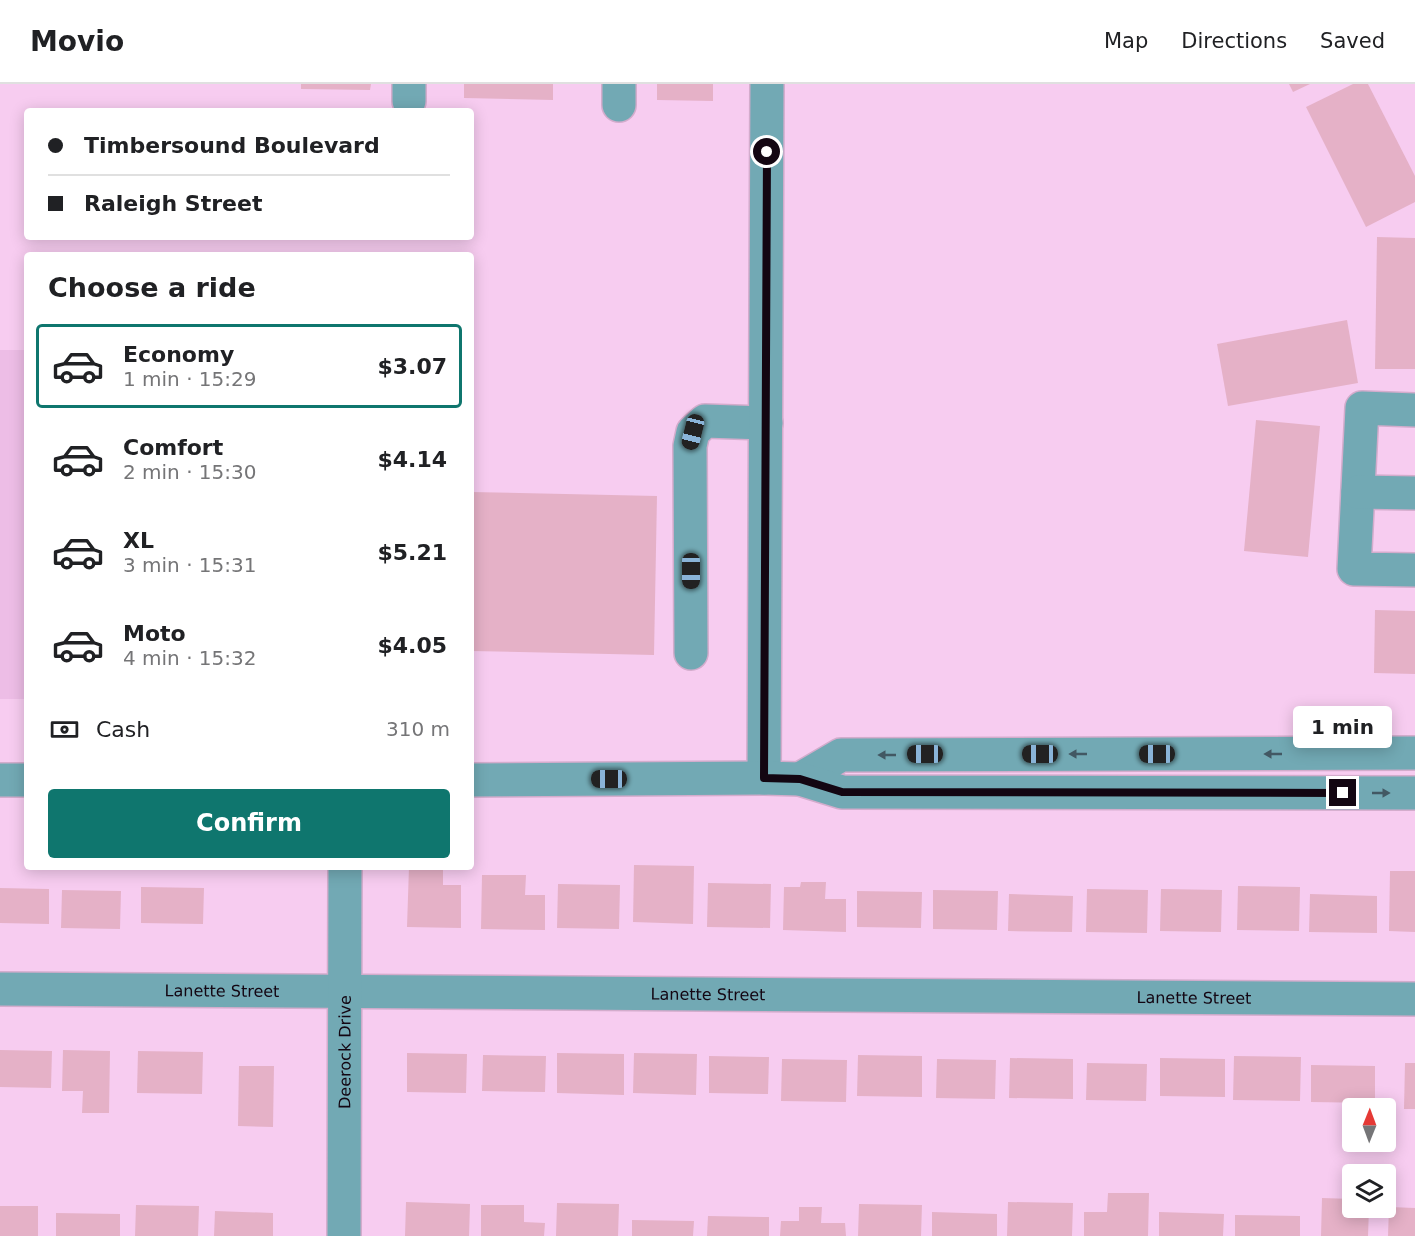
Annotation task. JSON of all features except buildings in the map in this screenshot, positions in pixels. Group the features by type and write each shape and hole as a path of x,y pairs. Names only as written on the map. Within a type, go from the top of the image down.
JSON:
{"street":[{"path":"764,778 767,84"},
{"path":"1415,410 1362,408 1354,569 1415,570"},
{"path":"691,653 690,446 693,432 705,421 766,423"},
{"path":"1358,492 1415,494"},
{"path":"800,779 841,755 1415,753"},
{"path":"474,780 800,779 842,792 1415,793"},
{"path":"0,780 24,780"},
{"name":"Deerock Drive","path":"344,1236 345,870"},
{"name":"Lanette Street","path":"0,989 1415,999"}],"shaded area":[{"path":"0,350 24,350 24,699 0,699"}],"route":[{"path":"767,152 764,778 800,779 842,792 1343,793"}]}
